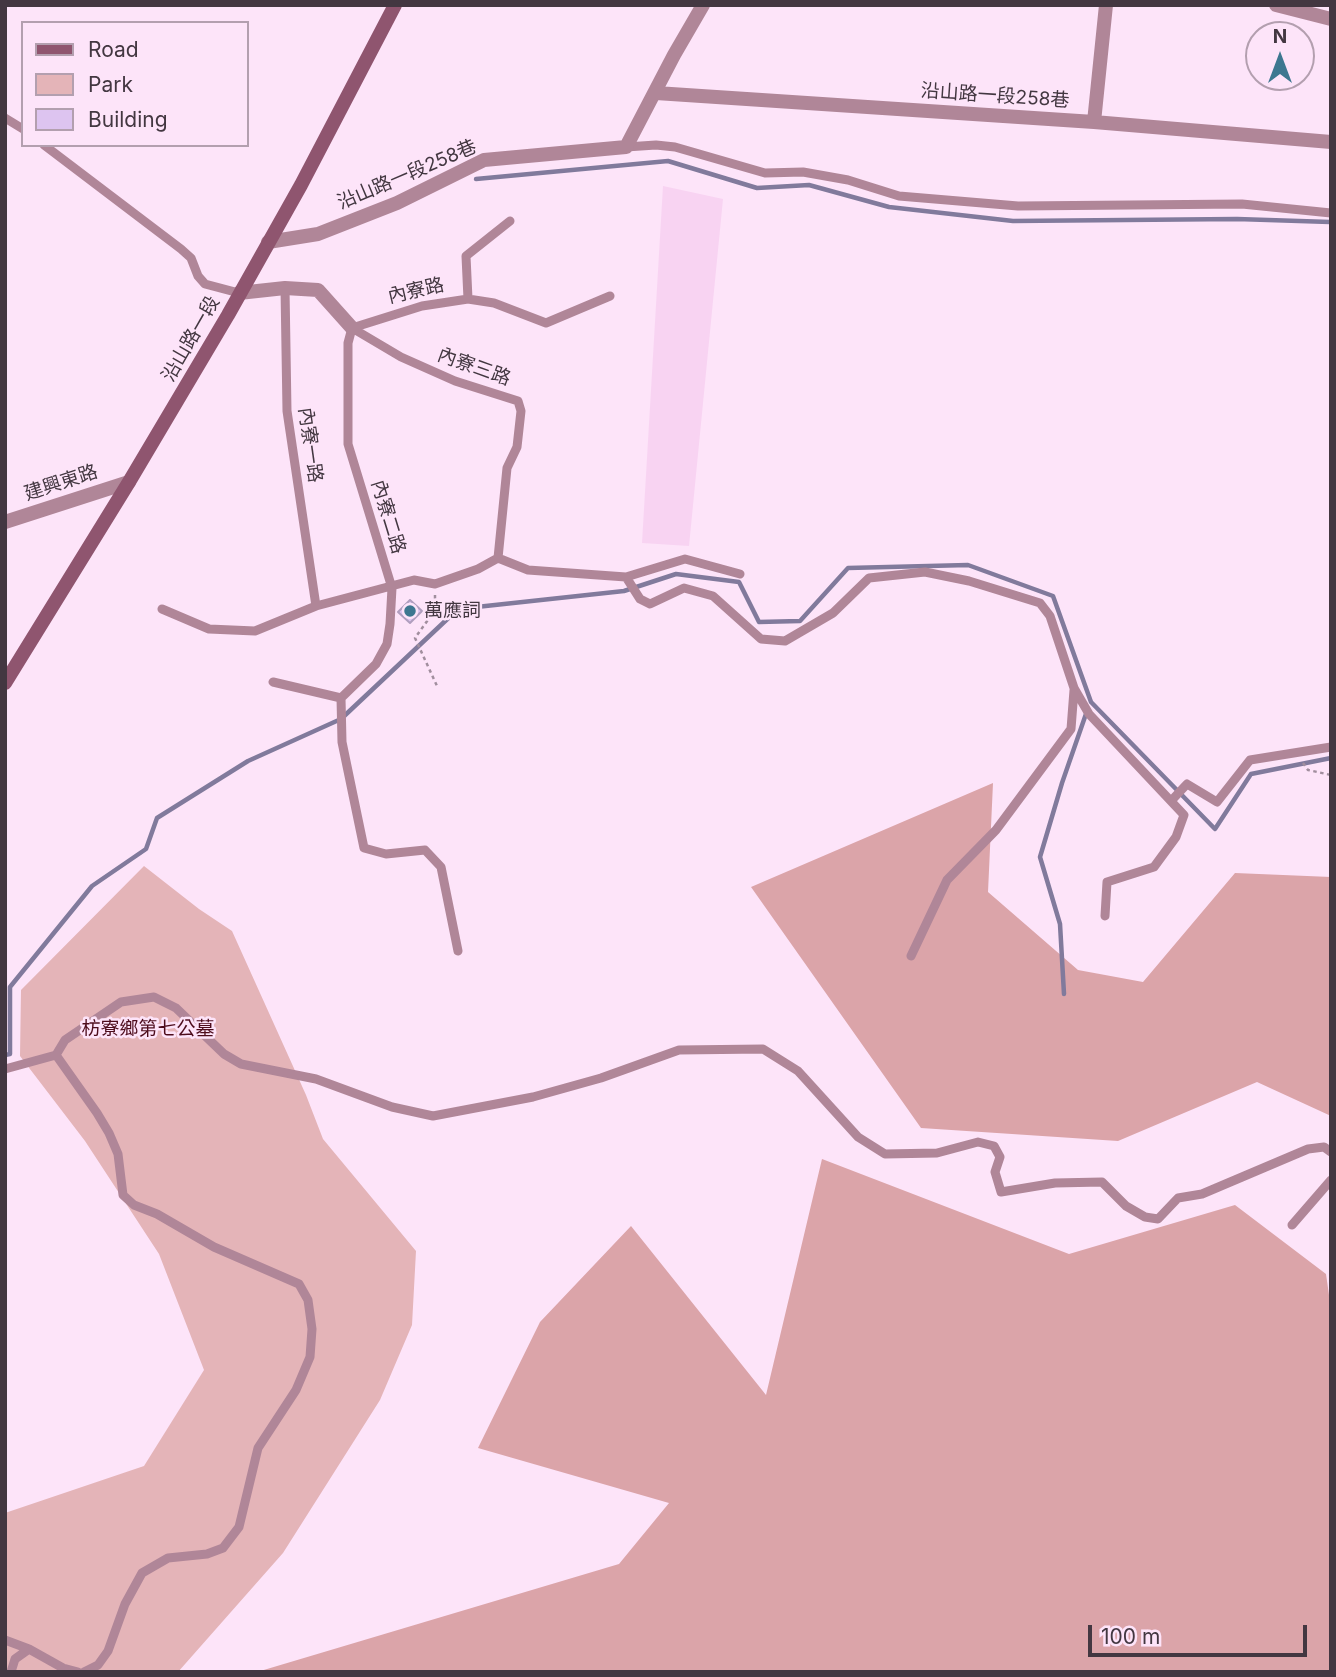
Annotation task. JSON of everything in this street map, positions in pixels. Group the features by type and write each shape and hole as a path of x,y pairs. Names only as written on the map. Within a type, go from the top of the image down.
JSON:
{"main road":[{"name":"沿山路一段","path":"5,683 129,482 239,293 395,5"}],"street":[{"path":"626,147 703,5"},
{"path":"1094,122 1106,5"},
{"path":"1276,5 1331,19"},
{"name":"沿山路一段258巷","path":"656,93 1094,122 1331,142"},
{"name":"沿山路一段258巷","path":"268,242 318,234 397,203 484,160 626,147"},
{"path":"239,293 285,288 318,290 352,328"},
{"name":"建興東路","path":"5,522 129,482"}],"lane":[{"path":"5,118 21,128"},
{"path":"47,147 181,249 191,258 198,276 205,284 239,293"},
{"path":"626,147 675,147 765,173 803,172 848,180 899,196 1018,206 1242,204 1331,213"},
{"path":"468,299 466,256 510,221"},
{"name":"內寮一路","path":"285,288 287,411 316,606"},
{"name":"內寮路","path":"352,328 422,306 468,299 494,303 546,323 610,296"},
{"name":"內寮三路","path":"352,328 401,357 455,381 518,401 521,411 517,447 507,468 498,558"},
{"name":"內寮二路","path":"341,701 376,664 387,644 392,587 348,444 348,343 352,328"},
{"path":"162,609 209,629 255,631 316,606 414,580 435,584 478,569 498,558 528,570 627,578 685,559 740,574"},
{"path":"627,578 638,596 650,604 684,588 713,596 761,639 785,641 833,613 869,578 925,572 969,581 1040,603 1050,616 1074,688 1089,714 1173,798 1184,815 1175,836 1154,867 1107,882 1105,916"},
{"path":"272,682 341,701 342,731 364,848 386,854 425,850 441,867 458,951"},
{"path":"911,956 947,880 996,830 1071,729 1074,688"},
{"path":"1173,798 1187,783 1217,802 1250,760 1331,747"},
{"path":"5,1069 56,1055 65,1040 121,1002 155,997 176,1008 224,1054 241,1064 316,1079 392,1107 433,1116 533,1097 601,1078 678,1051 763,1049 798,1071 858,1138 885,1154 937,1153 978,1142 994,1146 1000,1157 995,1172 1001,1192 1055,1183 1102,1182 1126,1206 1145,1217 1157,1219 1178,1198 1202,1194 1308,1149 1324,1147 1331,1152"},
{"path":"5,1640 29,1649 63,1668 81,1672 98,1665 108,1651 124,1604 142,1573 168,1558 207,1554 223,1548 239,1527 258,1448 296,1390 310,1357 312,1329 308,1300 299,1284 214,1247 157,1214 134,1205 123,1195 118,1154 109,1133 56,1055"},
{"path":"1292,1225 1331,1180"},
{"path":"11,1672 15,1659 29,1649"}],"path":[{"path":"435,584 435,610 415,638 437,686"},
{"path":"1308,770 1331,775"}],"shaded area":[{"path":"663,186 723,199 689,546 642,543"},
{"path":"993,783 988,892 1078,970 1143,982 1235,873 1331,877 1331,1116 1257,1082 1118,1141 921,1128 751,887"},
{"path":"822,1159 1069,1254 1235,1205 1326,1274 1331,1309 1331,1672 257,1672 619,1564 669,1503 478,1448 540,1322 631,1226 766,1395"}],"green space":[{"name":"枋寮鄉第七公墓","path":"144,866 232,931 323,1139 416,1251 412,1325 380,1400 283,1553 178,1672 5,1672 5,1513 144,1466 204,1370 159,1254 85,1141 20,1056 21,990"}],"building":[{"name":"萬應詞","path":"410,600 422,611 410,623 398,612"}],"waterway":[{"path":"476,179 668,161 757,188 809,185 889,207 1013,221 1237,219 1330,222"},
{"path":"5,1055 10,1054 10,987 92,886 146,849 157,818 248,761 341,719 458,609 624,591 676,574 739,582 759,622 800,621 848,568 968,565 1053,596 1091,702 1215,829 1251,774 1331,758"},
{"path":"1064,994 1060,924 1040,857 1087,711"}],"place":[{"name":"萬應詞","path":"410,611"}]}
